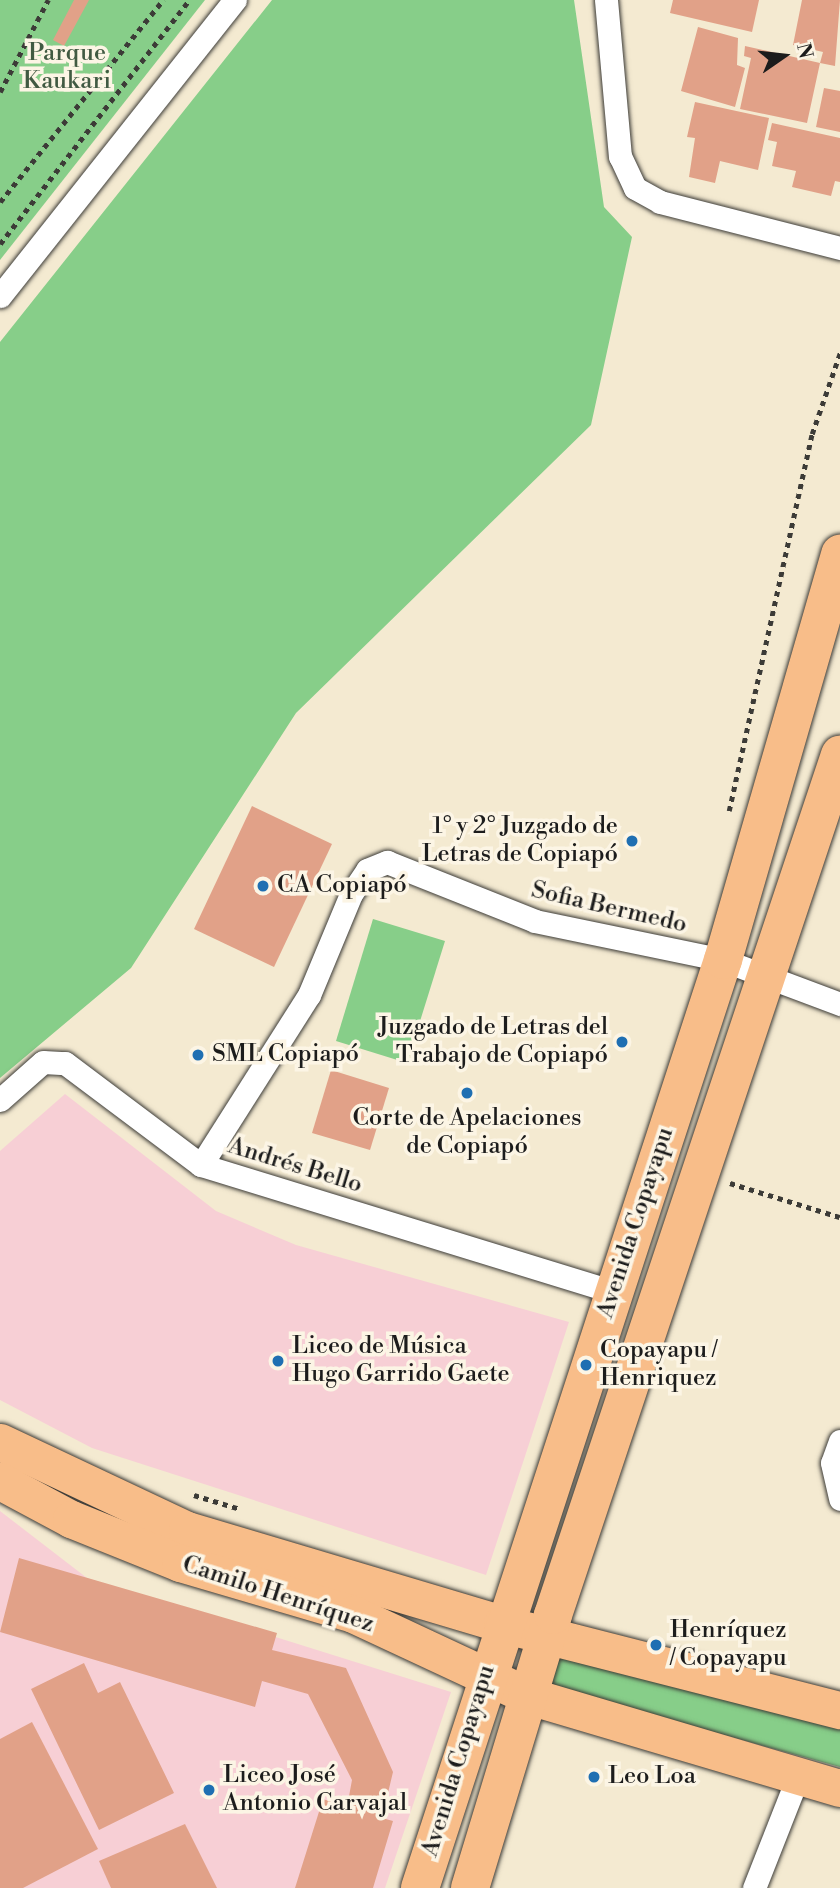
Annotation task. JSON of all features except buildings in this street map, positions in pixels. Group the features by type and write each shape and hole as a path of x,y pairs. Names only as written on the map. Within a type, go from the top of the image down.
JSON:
{"highway":[{"name":"Avenida Copayapu","path":"420,1888 485,1676 723,960 840,554"},
{"name":"Avenida Copayapu","path":"470,1888 548,1633 840,755"}],"main road":[{"name":"Camilo Henríquez","path":"0,1442 187,1531 502,1624 548,1633 840,1710"},
{"name":"Camilo Henríquez","path":"0,1481 71,1519 180,1563 353,1614 529,1696 797,1779 840,1788"}],"street":[{"path":"0,296 234,0"},
{"path":"606,0 620,156 635,188 660,202 840,248"},
{"name":"Sofia Bermedo","path":"201,1165 309,995 367,870 387,862 535,921 723,960 840,1003"},
{"name":"Andrés Bello","path":"0,1100 43,1062 65,1063 201,1165 613,1292"},
{"path":"840,1441 832,1464 840,1499"},
{"path":"754,1888 797,1779"}],"path":[{"path":"0,92 47,0"},
{"path":"0,202 163,0"},
{"path":"0,244 189,0"},
{"path":"700,1174 840,1217"}],"shaded area":[{"name":"Liceo de Música Hugo Garrido Gaete","path":"65,1094 216,1211 296,1245 569,1322 486,1575 92,1448 0,1400 0,1151"},
{"name":"Liceo José Antonio Carvajal","path":"0,1511 87,1578 451,1692 385,1888 0,1888"}],"green space":[{"name":"Parque Kaukari","path":"0,0 205,0 0,260"},
{"path":"272,0 574,0 604,207 632,237 591,425 296,713 131,968 0,1078 0,342"},
{"path":"373,919 445,941 407,1063 336,1041"},
{"path":"557,1642 840,1716 840,1767 544,1685"}],"place":[{"name":"1° y 2° Juzgado de Letras de Copiapó","path":"632,841"},
{"name":"CA Copiapó","path":"263,886"},
{"name":"Juzgado de Letras del Trabajo de Copiapó","path":"622,1042"},
{"name":"SML Copiapó","path":"198,1055"},
{"name":"Corte de Apelaciones de Copiapó","path":"467,1093"},
{"name":"Liceo de Música Hugo Garrido Gaete","path":"278,1361"},
{"name":"Copayapu / Henriquez","path":"586,1365"},
{"name":"Henríquez / Copayapu","path":"656,1645"},
{"name":"Leo Loa","path":"594,1777"},
{"name":"Liceo José Antonio Carvajal","path":"209,1790"}]}
